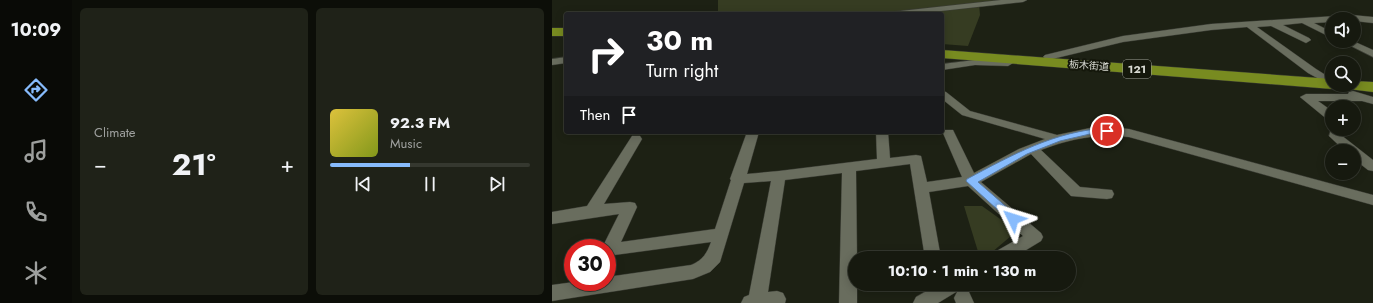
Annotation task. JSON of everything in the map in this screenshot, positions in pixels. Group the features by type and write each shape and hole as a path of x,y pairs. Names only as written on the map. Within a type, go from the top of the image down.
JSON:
{"highway":[{"path":"552,32 564,32"},
{"path":"552,37 564,37"},
{"name":"栃木街道","path":"944,48 1325,81"},
{"name":"栃木街道","path":"944,54 1325,81"},
{"path":"1361,80 1373,81"},
{"path":"1361,86 1373,87"}],"street":[{"path":"910,12 1023,0"},
{"path":"1361,19 1373,20"},
{"path":"1048,57 1123,39 1211,27 1325,20"},
{"path":"1302,21 1325,32"},
{"path":"1271,22 1306,40"},
{"path":"1248,24 1325,78"},
{"path":"1361,48 1373,54"},
{"path":"552,62 564,60"},
{"path":"944,67 994,62 1012,63"},
{"path":"1349,92 1360,98"},
{"path":"944,96 966,113 1057,139"},
{"path":"1325,112 1306,97 1360,98 1373,101"},
{"path":"921,188 971,181 1033,149 1057,139 1090,132 1107,131 1129,133 1373,200"},
{"path":"948,133 971,181 1034,237 1011,251"},
{"path":"552,293 693,272 704,266 714,257 737,179 752,134"},
{"path":"882,134 884,162"},
{"path":"1335,136 1345,144"},
{"path":"592,211 636,139"},
{"path":"1033,149 1076,192 1107,194"},
{"path":"1361,157 1373,167"},
{"path":"737,179 779,176 916,159 932,251"},
{"path":"848,303 849,167"},
{"path":"776,303 777,299 752,302 779,176"},
{"path":"552,218 592,211 630,207 609,250 721,234"},
{"path":"922,303 937,291"},
{"path":"946,291 961,295"}],"green space":[{"path":"718,0 1014,0 979,4 980,15 968,46 944,44 944,12 718,12"},
{"path":"964,206 982,206 1017,231 993,251 978,251"}],"route":[{"path":"1013,219 971,181 1024,152 1057,139 1090,132 1107,131"}]}
